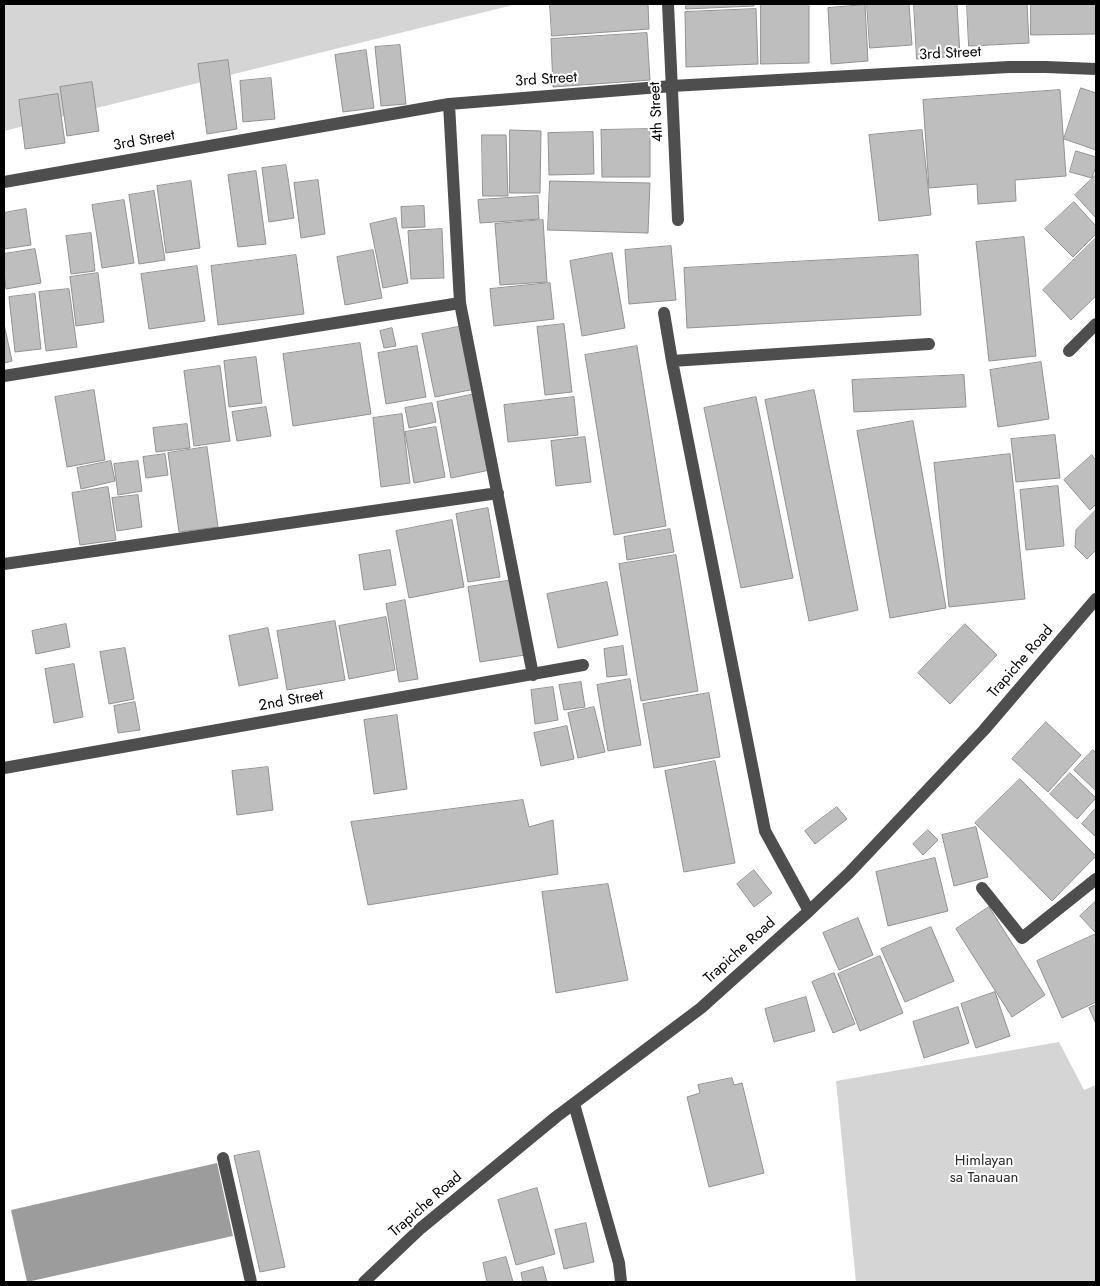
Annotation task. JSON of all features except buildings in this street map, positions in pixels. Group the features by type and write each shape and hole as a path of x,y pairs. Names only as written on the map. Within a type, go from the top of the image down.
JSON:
{"street":[{"name":"4th Street","path":"668,4 678,220"},
{"name":"3rd Street","path":"4,182 449,104 672,86 1008,68 1096,69"},
{"path":"449,104 460,302 533,674"},
{"path":"4,376 460,302"},
{"path":"664,313 765,831 809,911"},
{"path":"1069,351 1096,324"},
{"path":"672,361 929,344"},
{"path":"4,564 498,493"},
{"name":"Trapiche Road","path":"364,1282 421,1228 574,1104 702,1008 849,874 984,730 1096,598"},
{"name":"2nd Street","path":"4,768 583,665"},
{"path":"982,888 1022,938 1096,879"},
{"path":"574,1104 619,1263 622,1282"},
{"path":"223,1158 251,1282"}],"green space":[{"path":"4,4 517,4 4,131"},
{"name":"Himlayan sa Tanauan","path":"1059,1042 1084,1090 1096,1085 1096,1282 856,1282 836,1081"}],"shaded area":[{"path":"217,1163 233,1236 27,1282 11,1210"}]}
